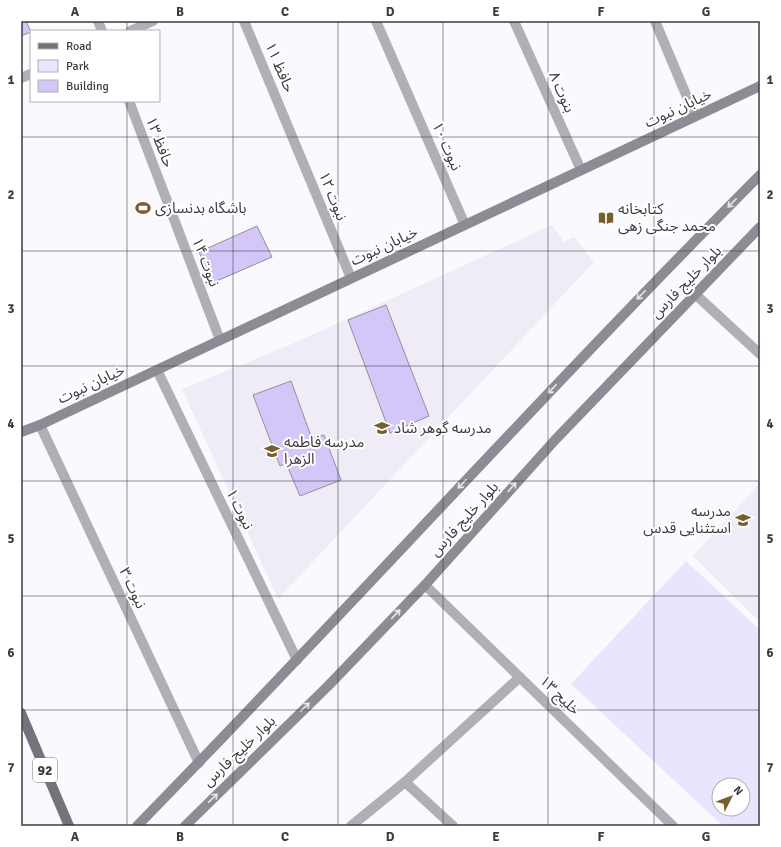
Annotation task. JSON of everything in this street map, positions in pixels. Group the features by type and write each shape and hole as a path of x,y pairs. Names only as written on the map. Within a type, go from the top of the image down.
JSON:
{"main road":[{"name":"خیابان نبوت","path":"21,432 40,425 760,86"},
{"path":"137,826 297,660 482,462 670,265 760,175"},
{"name":"بلوار خلیج فارس","path":"185,826 328,686 424,585 555,440 760,227"},
{"name":"92","path":"21,713 69,826"}],"street":[{"path":"132,30 153,21"},
{"name":"حافظ ۱۱","path":"244,21 288,124"},
{"name":"نبوت ۱۰","path":"376,21 465,225"},
{"path":"654,21 695,116"},
{"name":"بنوت ۸","path":"515,24 580,170"},
{"name":"حافظ ۱۳","path":"128,102 164,193"},
{"name":"نبوت ۱۲","path":"288,124 351,278"},
{"name":"نبوت ۱۴","path":"164,193 220,340"},
{"path":"695,294 760,354"},
{"name":"نبوت ۱","path":"156,370 297,660"},
{"name":"نبوت ۳","path":"40,425 199,763"},
{"name":"خلیج ۱۳","path":"424,585 674,826"},
{"path":"351,826 405,782 520,677"},
{"path":"405,782 453,826"}],"shaded area":[{"name":"مدرسه گوهر شاد","path":"552,225 564,242 574,237 594,262 278,599 182,389 292,344"},
{"name":"مدرسه استثنایی قدس","path":"760,483 760,622 693,556"}],"green space":[{"path":"686,561 760,630 760,826 723,826 713,817 751,817 751,777 711,777 711,815 571,684"}],"building":[{"path":"21,21 26,21 30,32 21,36"},
{"path":"257,226 272,257 212,283 199,252"},
{"path":"386,305 429,416 390,433 348,320"},
{"path":"291,381 312,439 324,435 341,480 300,496 286,463 280,466 253,395"}],"place":[{"name":"باشگاه بدنسازی","path":"143,208"},
{"name":"کتابخانه محمد جنگی زهی","path":"606,218"},
{"name":"مدرسه گوهر شاد","path":"382,428"},
{"name":"مدرسه فاطمه الزهرا","path":"272,451"},
{"name":"مدرسه استثنایی قدس","path":"743,520"}]}
